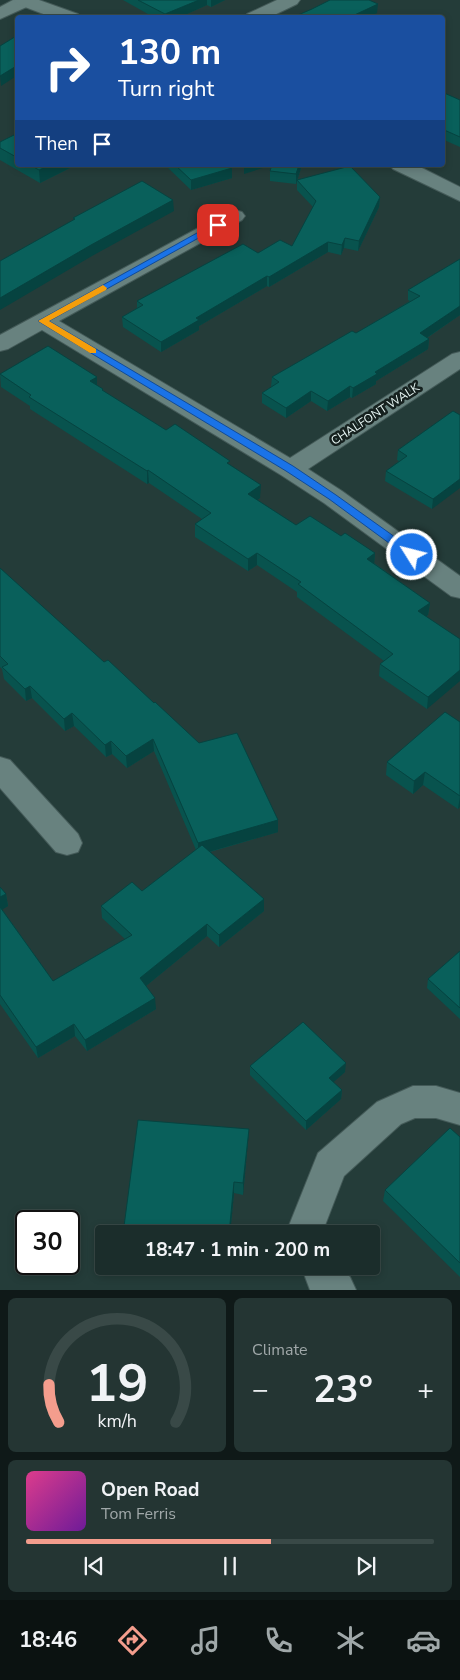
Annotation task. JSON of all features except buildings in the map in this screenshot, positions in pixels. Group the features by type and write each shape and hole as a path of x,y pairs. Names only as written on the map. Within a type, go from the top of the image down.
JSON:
{"street":[{"path":"0,14 24,0 64,15"},
{"path":"259,15 291,0"},
{"path":"404,167 460,195"},
{"path":"0,344 235,216"},
{"path":"42,321 290,469 333,497 460,589"},
{"name":"CHALFONT WALK","path":"290,469 460,359"},
{"path":"0,768 68,843"},
{"path":"307,1225 331,1166 389,1113 414,1102 436,1102 460,1109"},
{"path":"321,1275 338,1290"}],"slow traffic":[{"path":"93,351 42,321 103,288"}],"route":[{"path":"218,225 42,321 290,469 333,497 412,555"}]}
